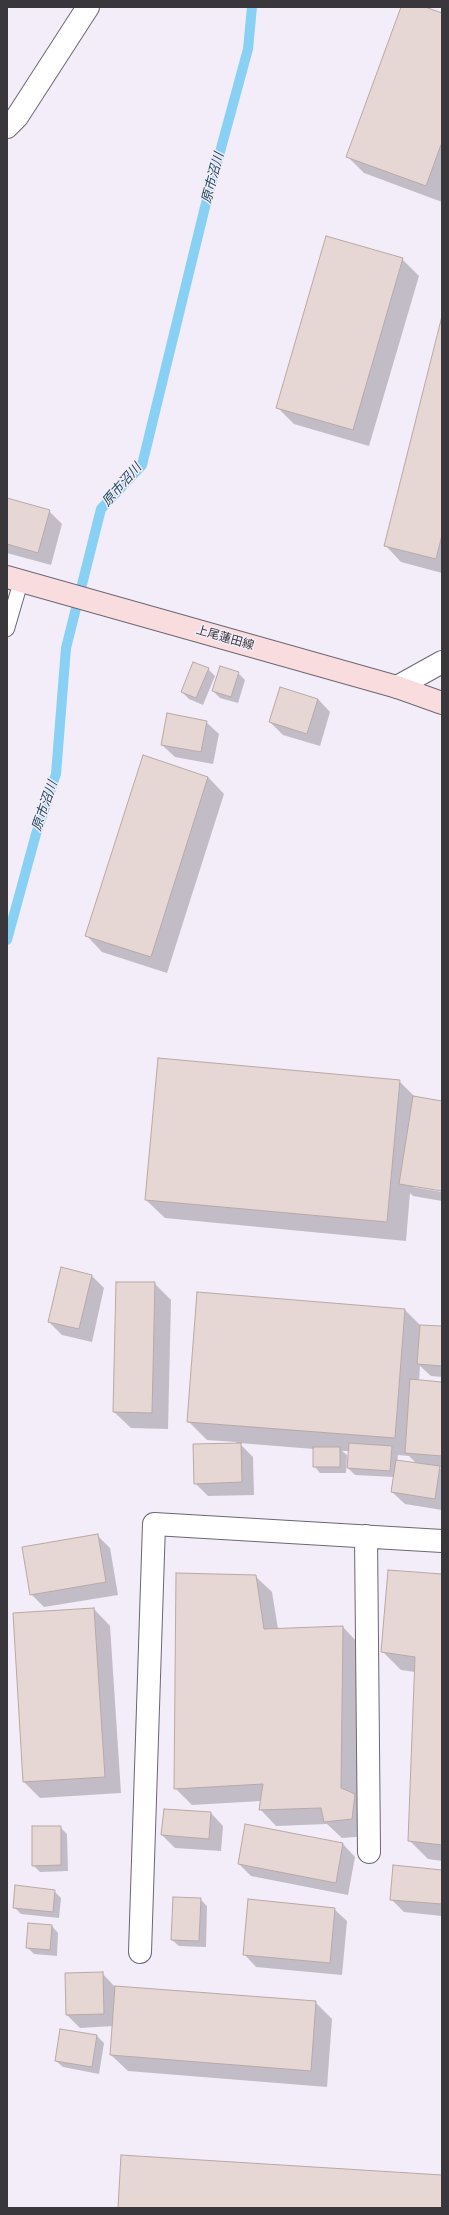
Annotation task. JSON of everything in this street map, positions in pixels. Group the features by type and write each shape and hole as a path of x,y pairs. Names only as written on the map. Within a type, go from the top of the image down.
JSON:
{"main road":[{"name":"上尾蓮田線","path":"14,579 397,687 442,703"}],"street":[{"path":"7,127 17,117 88,7"},
{"path":"397,687 442,662"},
{"path":"140,1952 154,1524 442,1541"},
{"path":"366,1536 368,1852"}],"lane":[{"path":"7,629 14,579"}],"building":[{"path":"401,7 425,7 442,13 442,142 426,186 346,157"},
{"path":"326,236 403,258 353,430 276,408"},
{"path":"442,316 442,535 436,559 384,546"},
{"path":"7,498 50,510 38,553 7,544"},
{"path":"193,662 209,668 196,698 181,692"},
{"path":"220,666 239,672 231,697 212,691"},
{"path":"280,687 318,699 307,734 269,722"},
{"path":"167,713 207,721 201,752 161,745"},
{"path":"143,755 208,777 151,957 85,936"},
{"path":"158,1058 400,1080 387,1222 145,1200"},
{"path":"413,1096 442,1101 442,1191 399,1184"},
{"path":"61,1267 92,1275 79,1329 48,1322"},
{"path":"116,1282 155,1282 152,1413 113,1412"},
{"path":"197,1292 405,1309 395,1438 187,1422"},
{"path":"420,1325 442,1326 442,1366 417,1364"},
{"path":"410,1379 442,1382 442,1456 405,1453"},
{"path":"241,1443 242,1482 194,1484 193,1444"},
{"path":"349,1443 392,1446 390,1471 347,1468"},
{"path":"313,1447 340,1447 340,1467 313,1467"},
{"path":"396,1460 440,1466 435,1499 391,1492"},
{"path":"98,1534 106,1582 30,1595 22,1547"},
{"path":"388,1570 442,1574 442,1845 408,1841 415,1657 381,1652"},
{"path":"176,1573 256,1575 264,1629 343,1626 341,1788 355,1794 352,1819 324,1822 321,1808 259,1810 263,1784 174,1789"},
{"path":"94,1608 105,1777 23,1782 13,1613"},
{"path":"164,1809 211,1812 209,1839 161,1835"},
{"path":"245,1824 343,1843 336,1883 238,1864"},
{"path":"32,1826 61,1826 61,1865 32,1866"},
{"path":"393,1865 442,1870 442,1904 390,1900"},
{"path":"15,1885 55,1890 53,1912 13,1908"},
{"path":"173,1897 201,1898 199,1941 171,1940"},
{"path":"248,1899 335,1908 330,1963 243,1955"},
{"path":"28,1923 52,1925 50,1950 26,1948"},
{"path":"103,1972 104,2014 66,2015 65,1973"},
{"path":"115,1986 316,2001 311,2071 110,2055"},
{"path":"60,2029 97,2035 92,2067 55,2061"},
{"path":"121,2155 442,2175 442,2208 118,2208"}],"waterway":[{"name":"原市沼川","path":"7,940 36,834 56,774 66,648 101,509 142,465 205,207 248,49 252,7"}]}
